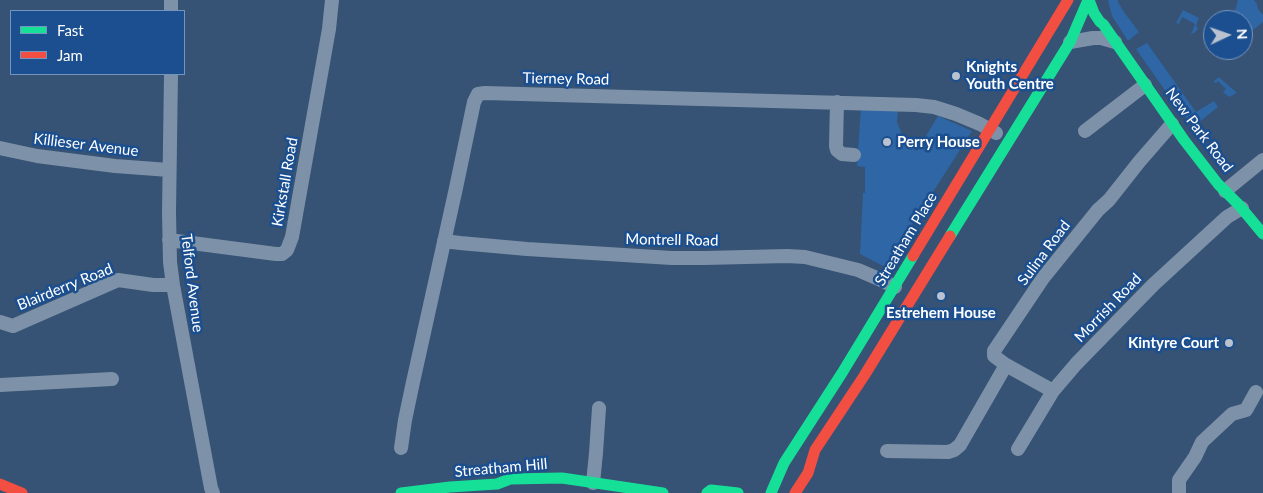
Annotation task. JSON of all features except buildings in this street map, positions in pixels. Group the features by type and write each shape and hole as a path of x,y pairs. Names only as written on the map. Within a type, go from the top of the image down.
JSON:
{"main road":[{"name":"Streatham Place","path":"771,493 784,464 895,287 1068,0"},
{"path":"798,467 815,450 864,376 1070,42 1088,0"},
{"name":"New Park Road","path":"1088,0 1100,22 1172,124 1225,191 1263,234"},
{"path":"795,493 808,473 815,450"},
{"name":"Streatham Hill","path":"401,493 497,484 510,479 562,478 664,493"},
{"path":"777,493 789,482"},
{"path":"0,484 22,493"},
{"path":"707,493 711,490 738,493"}],"street":[{"name":"Kirkstall Road","path":"169,240 276,254 282,254 287,250 292,236 328,37 332,0"},
{"path":"1070,42 1101,38 1115,42"},
{"name":"Telford Avenue","path":"171,75 169,240 173,285 212,491"},
{"path":"1085,131 1145,85"},
{"name":"Tierney Road","path":"401,448 413,382 474,102 478,94 907,104 929,106 956,114 980,124 1009,141"},
{"path":"837,102 837,150 842,154 854,155"},
{"name":"Sulina Road","path":"1006,365 994,356 994,352 1044,278 1098,210 1109,200 1172,124"},
{"name":"Killieser Avenue","path":"0,148 37,156 115,166 169,170"},
{"path":"1225,191 1263,160"},
{"name":"Morrish Road","path":"1018,449 1053,391 1076,364 1153,285 1227,217 1242,208"},
{"name":"Montrell Road","path":"444,241 663,258 805,257 858,270 895,287"},
{"name":"Blairderry Road","path":"0,322 13,326 118,280 154,285 173,285"},
{"path":"887,451 948,452 954,450 960,445 1006,365 1053,391"},
{"path":"0,385 112,379"},
{"path":"1179,493 1179,480 1195,457 1202,442 1232,414 1246,410 1256,392"},
{"path":"593,483 597,447 598,408"},
{"path":"537,493 538,478"}],"shaded area":[{"path":"1108,0 1118,0 1124,12 1139,32 1128,41 1112,16"},
{"path":"1238,0 1254,0 1263,15 1263,22 1253,30 1253,10 1235,10"},
{"path":"1183,10 1199,18 1196,26 1198,29 1194,33 1191,34 1195,24 1182,17 1179,24 1176,23"},
{"path":"1147,43 1196,112 1214,101 1218,107 1193,127 1136,49"},
{"path":"1219,77 1237,93 1229,97 1223,92 1226,89 1218,81 1216,83 1213,82"},
{"path":"861,107 898,109 897,122 906,144 917,151 938,116 972,131 885,267 860,254 863,193 865,193 865,167 857,166"}],"traffic: fast":[{"path":"950,236 1070,42 1088,0"},
{"path":"1089,0 1100,22 1184,140 1218,184 1239,205 1263,234"},
{"path":"771,493 784,463 842,373 913,256"},
{"path":"401,493 497,484 510,479 562,478 663,493"},
{"path":"707,493 711,490 738,493"}],"traffic: jam":[{"path":"913,256 1068,0"},
{"path":"795,493 808,473 815,450 864,376 950,236"},
{"path":"0,484 22,493"}],"place":[{"name":"Knights Youth Centre","path":"956,76"},
{"name":"Perry House","path":"887,142"},
{"name":"Estrehem House","path":"941,296"},
{"name":"Kintyre Court","path":"1229,343"}]}
